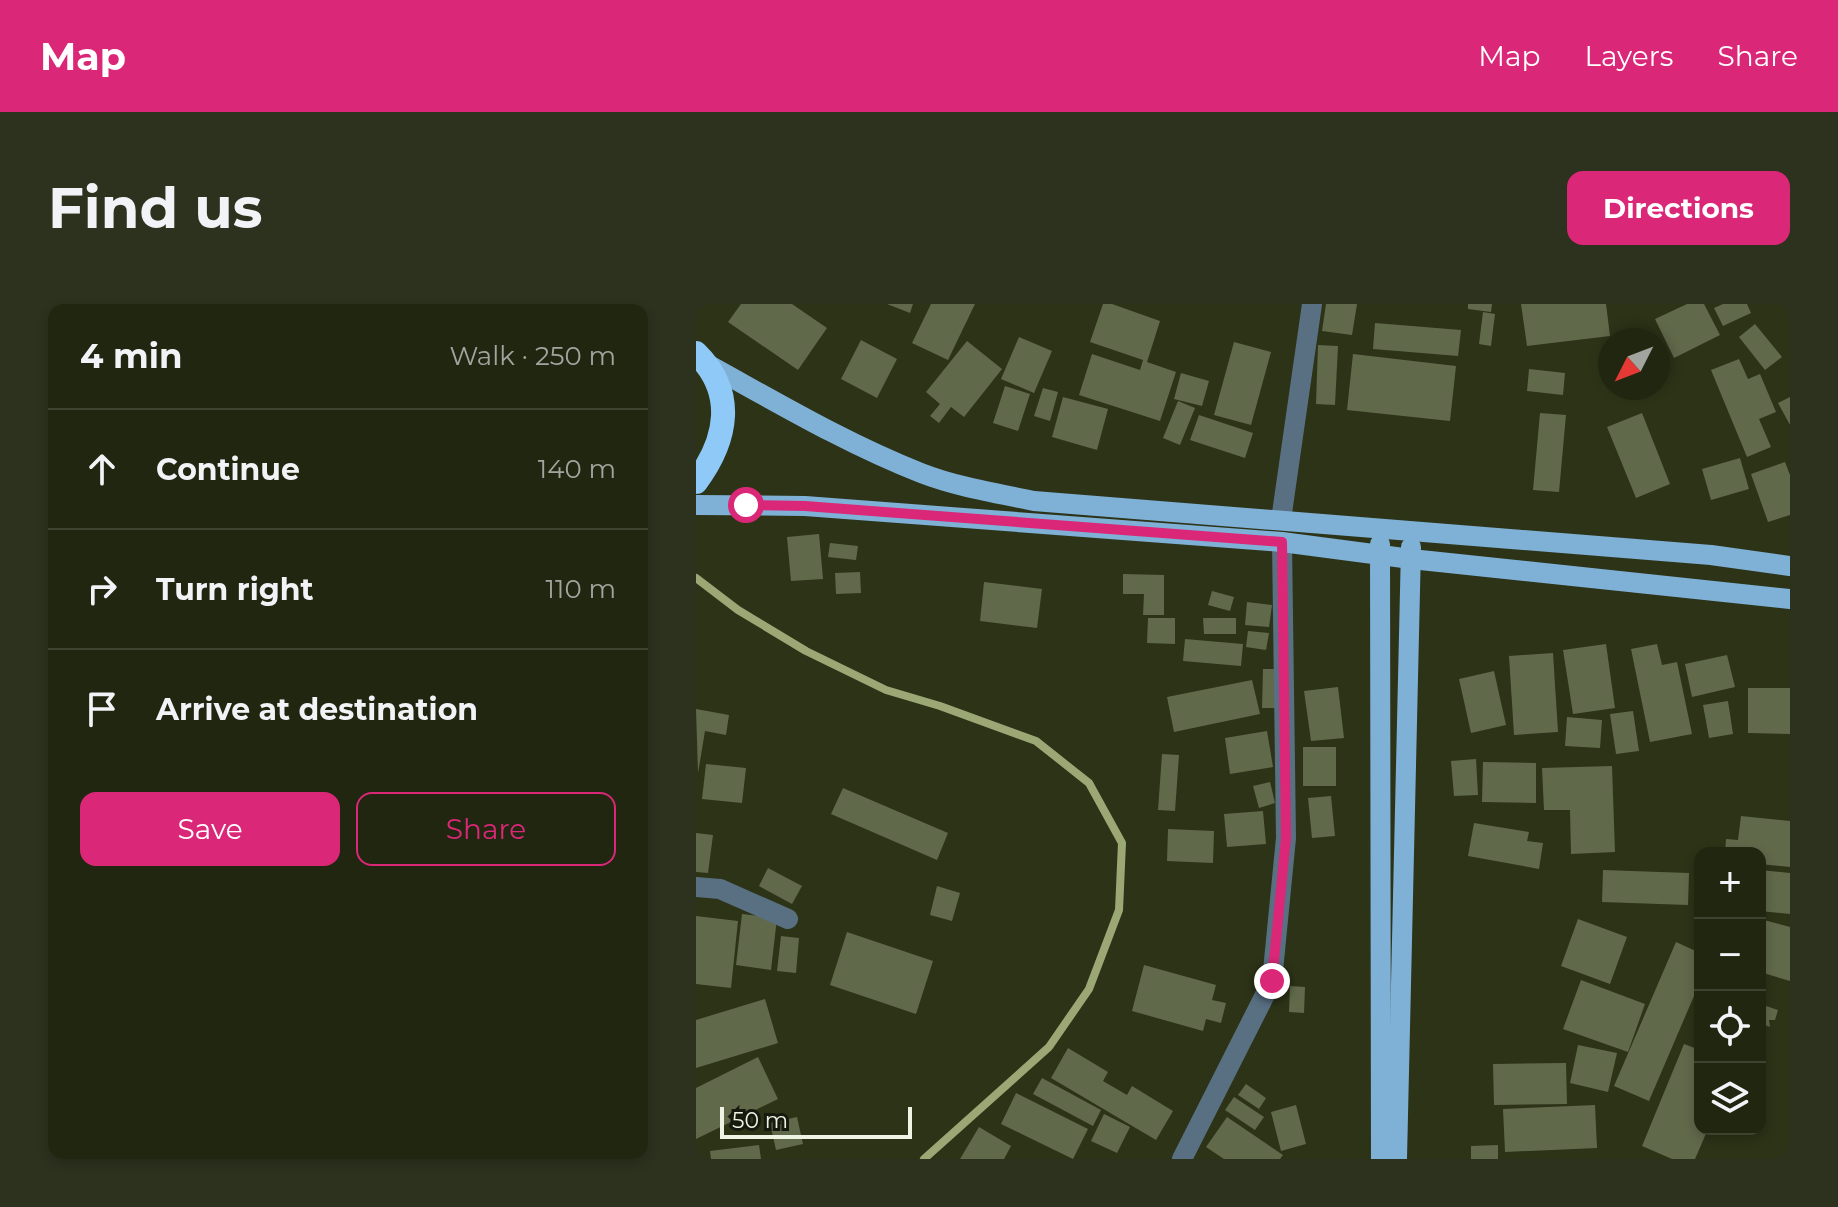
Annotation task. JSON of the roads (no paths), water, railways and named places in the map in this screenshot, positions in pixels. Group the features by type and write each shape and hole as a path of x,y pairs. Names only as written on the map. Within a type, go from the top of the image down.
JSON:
{"highway":[{"path":"696,482 716,448 723,419 722,390 702,359"}],"main road":[{"path":"702,359 865,450 924,474 1034,501 1711,555 1790,566"},
{"path":"696,505 805,506 1282,542 1411,559 1790,599"},
{"path":"1380,528 1381,1159"},
{"path":"1397,1159 1411,530"}],"street":[{"path":"1281,520 1312,304"},
{"path":"1182,1159 1272,981 1286,838 1282,542"},
{"path":"696,887 720,889 788,919"}],"waterway":[{"path":"696,578 738,610 806,651 886,690 1036,741 1089,783 1122,843 1119,910 1089,989 1049,1047 924,1159"}]}
